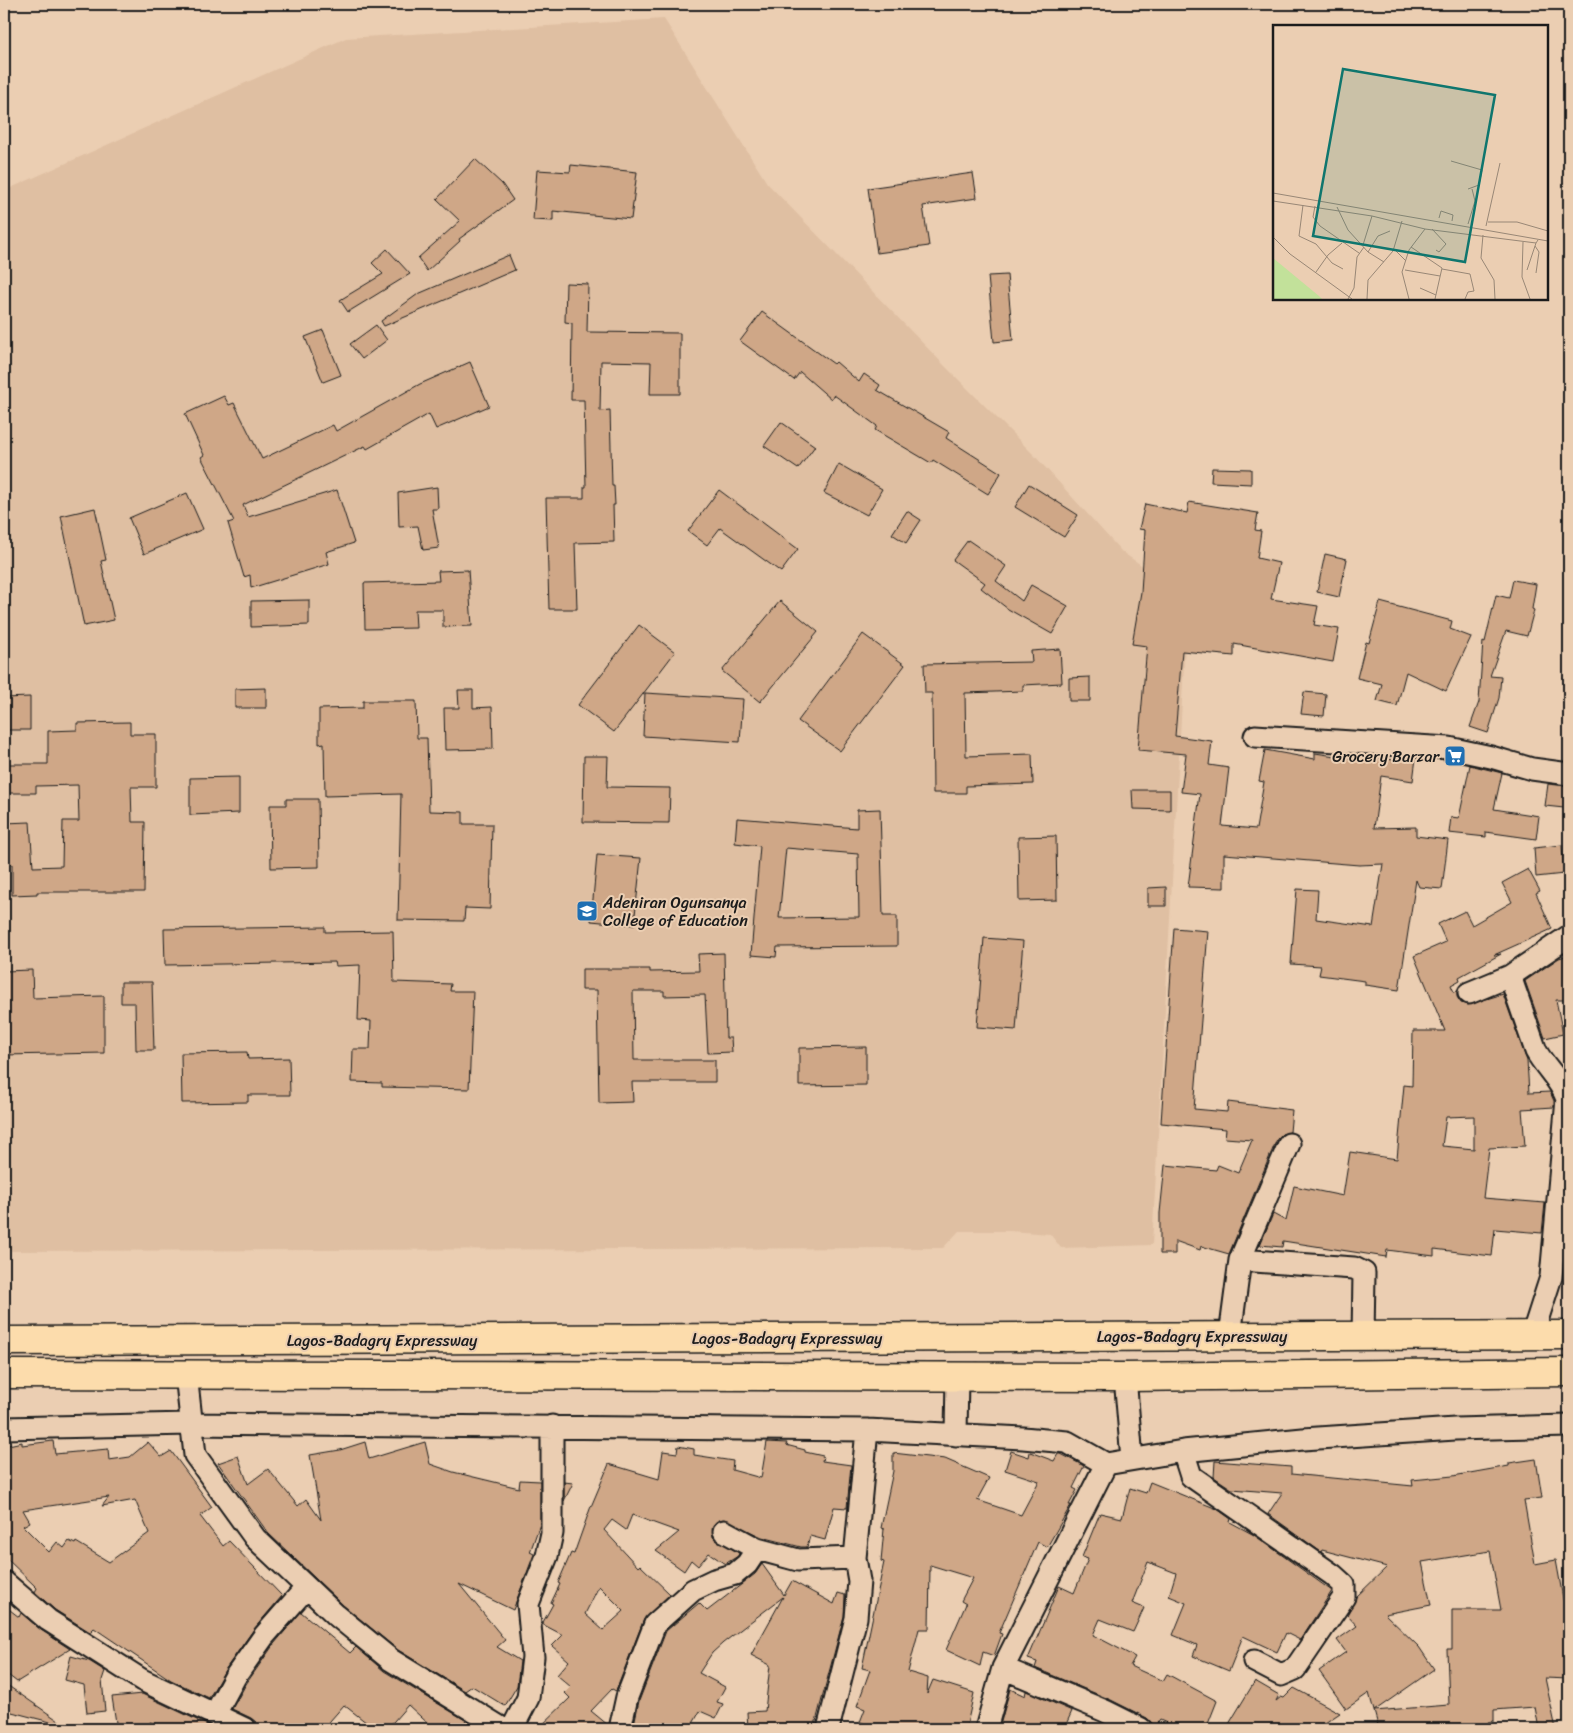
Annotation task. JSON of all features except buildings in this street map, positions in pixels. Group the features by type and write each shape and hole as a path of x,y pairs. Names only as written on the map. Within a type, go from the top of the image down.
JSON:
{"highway":[{"name":"Lagos-Badagry Expressway","path":"4,1341 1569,1335"},
{"path":"4,1374 1125,1377 1569,1372"}],"street":[{"path":"1255,736 1449,748 1491,757 1532,770 1569,774"},
{"path":"1469,993 1510,976 1569,936"},
{"path":"1510,976 1536,1051 1564,1088 1567,1099 1551,1277 1532,1336"},
{"path":"1230,1336 1240,1260 1289,1144"},
{"path":"1240,1260 1354,1268 1364,1273 1363,1336"},
{"path":"186,1374 190,1424 195,1455 254,1538 336,1615 391,1660 502,1729"},
{"path":"956,1434 957,1376"},
{"path":"1125,1377 1132,1459"},
{"path":"4,1428 190,1424 304,1427 552,1426 867,1430 1066,1442 1106,1464 1183,1451 1303,1439 1455,1429 1569,1426"},
{"path":"512,1729 528,1698 532,1665 528,1604 547,1556 552,1533 552,1426"},
{"path":"834,1725 856,1618 859,1581 855,1558 867,1430"},
{"path":"1183,1451 1191,1476 1333,1575 1344,1585 1344,1597 1295,1669 1281,1675 1254,1660"},
{"path":"986,1729 1003,1668 1106,1464"},
{"path":"724,1531 757,1549 798,1560 855,1558"},
{"path":"620,1729 627,1697 655,1624 693,1590 714,1580 735,1574 747,1564 757,1549"},
{"path":"4,1582 48,1620 142,1680 245,1729"},
{"path":"215,1714 235,1678 264,1636 306,1588"},
{"path":"1003,1668 1105,1711 1141,1729"}],"shaded area":[{"name":"Adeniran Ogunsanya College of Education","path":"664,19 767,183 1034,455 1122,552 1153,573 1188,591 1152,1245 1061,1248 1050,1234 1009,1231 959,1231 943,1248 4,1251 4,191 346,38"}],"place":[{"name":"Grocery Barzar","path":"1455,756"},
{"name":"Adeniran Ogunsanya College of Education","path":"587,911"}]}
